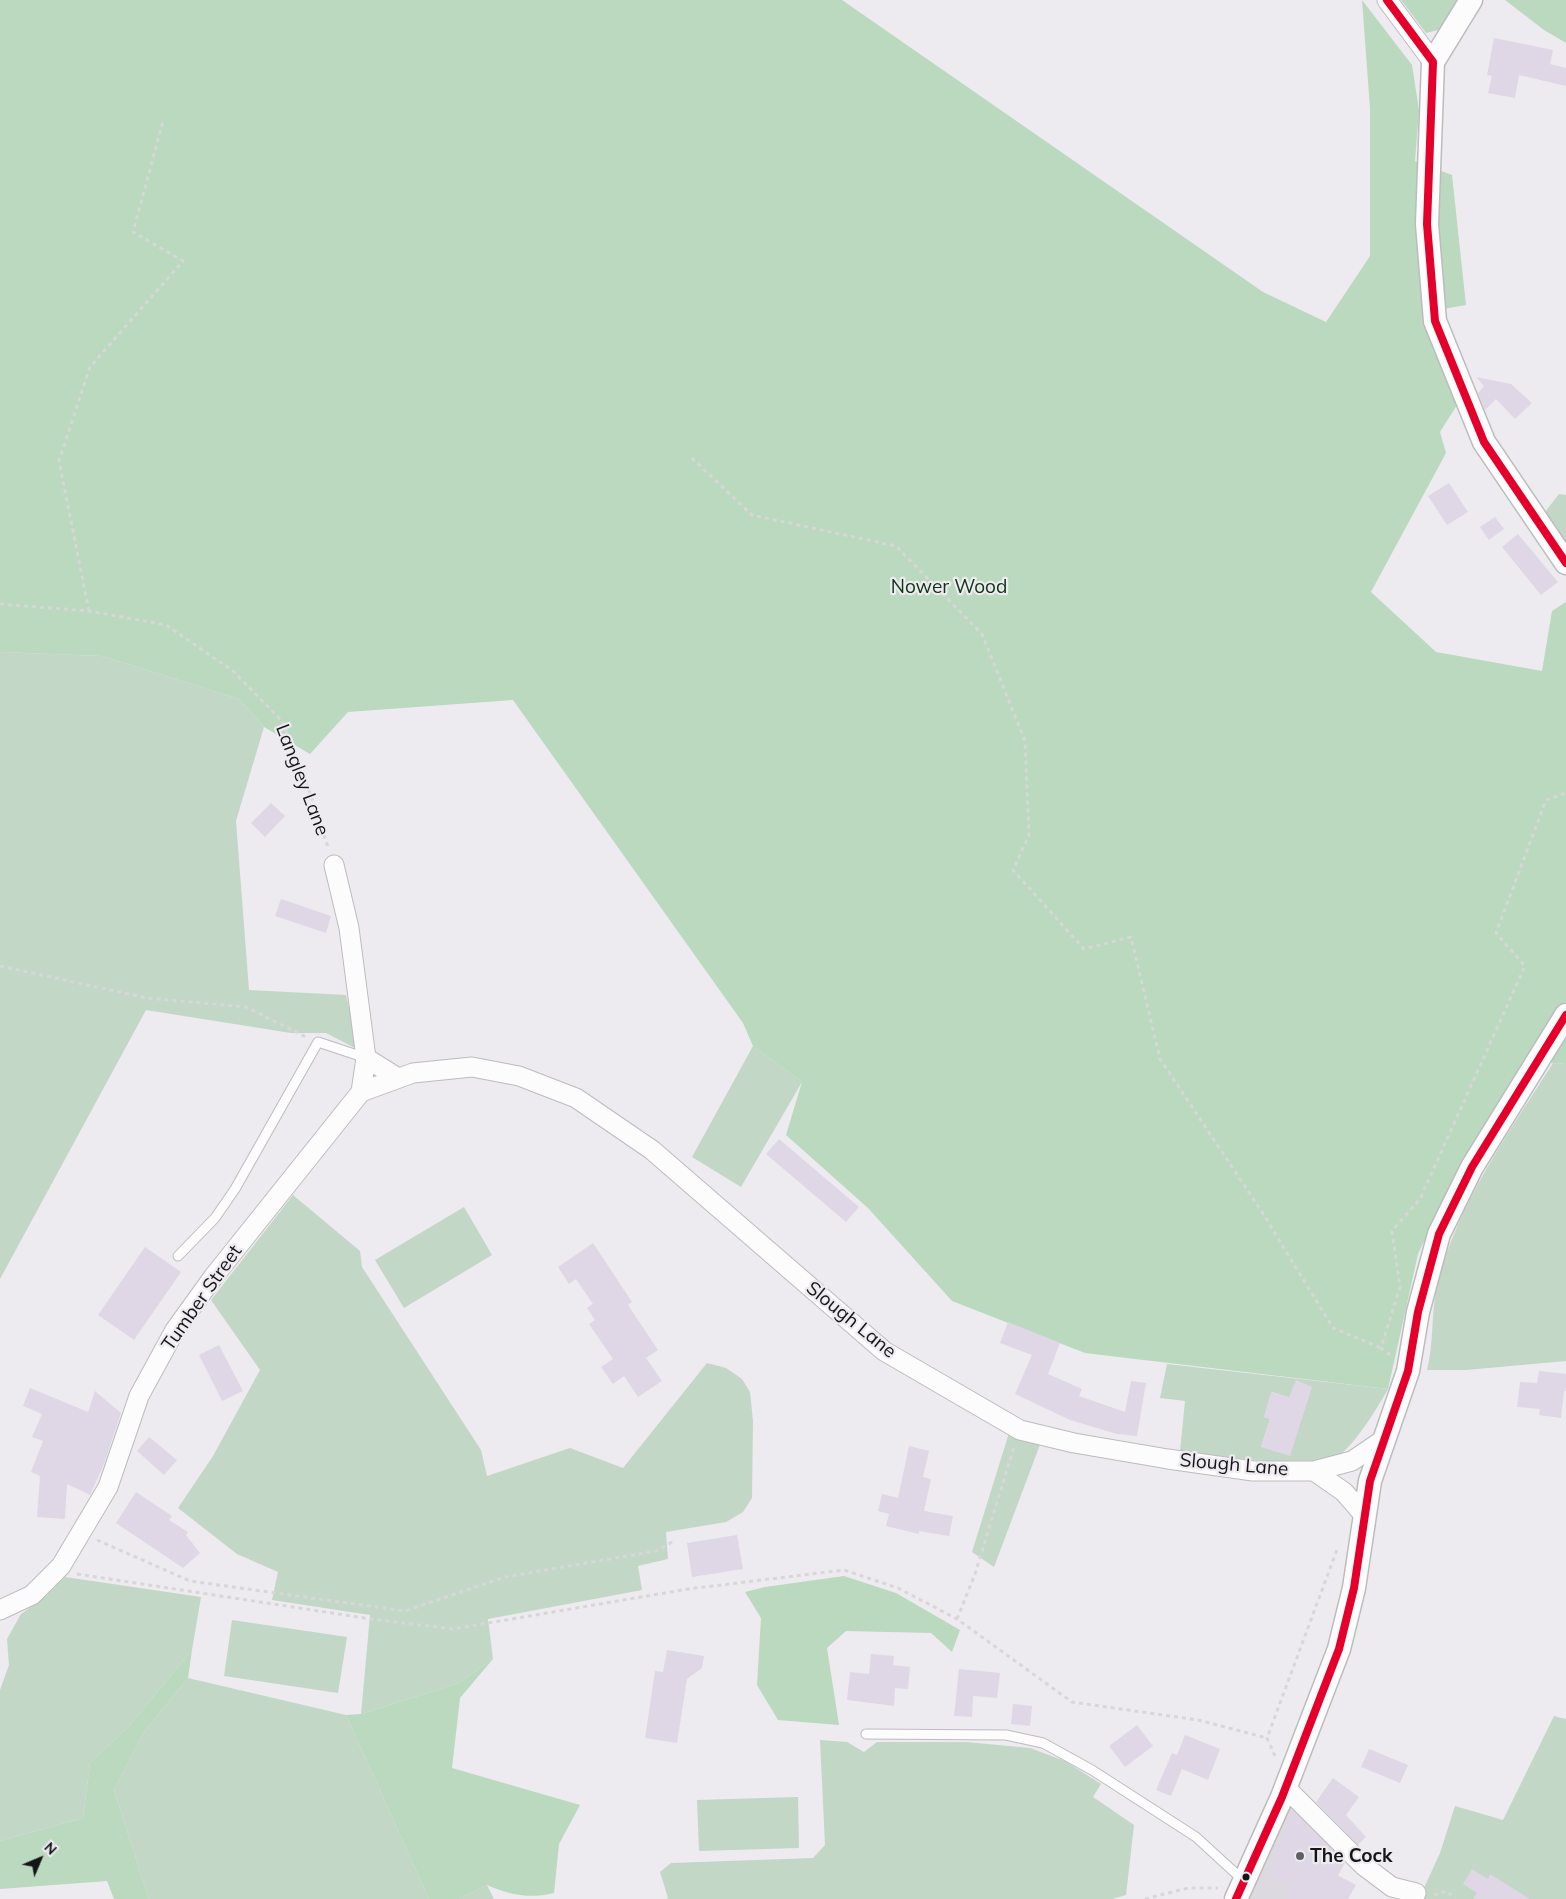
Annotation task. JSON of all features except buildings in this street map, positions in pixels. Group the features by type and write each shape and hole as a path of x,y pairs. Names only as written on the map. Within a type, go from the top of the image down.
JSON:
{"street":[{"path":"1387,0 1433,62"},
{"path":"1471,0 1433,62 1426,224 1435,321 1484,442 1566,563"},
{"path":"334,865 349,928 366,1058 361,1092"},
{"path":"1240,1889 1286,1788 1339,1648 1354,1588 1370,1481 1408,1372 1418,1312 1439,1234 1472,1167 1566,1015"},
{"path":"366,1058 398,1078"},
{"name":"Slough Lane","path":"361,1092 413,1073 472,1067 519,1076 576,1098 652,1150 884,1351 1020,1430 1074,1443 1253,1471 1314,1471 1352,1461 1384,1440"},
{"name":"Tumber Street","path":"0,1610 32,1595 61,1566 108,1487 139,1396 175,1330 214,1276 361,1092"},
{"path":"1314,1471 1344,1492 1364,1515"},
{"path":"1286,1788 1364,1866 1392,1887 1422,1895"}],"lane":[{"path":"178,1256 215,1218 235,1189 318,1042 366,1058"},
{"path":"866,1734 1006,1735 1043,1743 1092,1770 1196,1837 1240,1889"}],"path":[{"path":"89,611 59,461 90,367 183,261 133,232 163,121"},
{"path":"692,458 752,515 896,546 982,634 1025,741 1029,835 1013,870 1084,949 1131,937 1160,1059 1262,1212 1333,1328 1381,1348 1408,1372"},
{"name":"Langley Lane","path":"0,604 89,611 166,625 233,671 282,721 310,793 334,865"},
{"path":"1381,1348 1400,1286 1392,1231 1420,1199 1525,966 1496,933 1546,800 1566,793"},
{"path":"0,966 147,998 246,1007 318,1042"},
{"path":"957,1619 975,1574 1020,1430"},
{"path":"81,1532 190,1581 404,1611 505,1577 656,1551 672,1542"},
{"path":"61,1566 80,1575 371,1619 453,1629 688,1589 844,1570 898,1588 957,1619 1072,1702 1198,1720 1267,1738 1339,1543"},
{"path":"1145,1899 1188,1888 1240,1889"},
{"path":"1422,1895 1447,1891 1455,1899"}],"shaded area":[{"path":"1288,1798 1348,1857 1325,1899 1244,1899"}],"green space":[{"name":"Nower Wood","path":"0,0 842,0 1263,292 1326,322 1370,256 1370,108 1362,0 1412,65 1419,110 1415,161 1452,175 1466,305 1426,312 1457,405 1440,432 1446,453 1371,592 1436,652 1542,671 1552,611 1566,602 1566,1064 1553,1063 1533,1053 1454,1178 1418,1254 1388,1389 1085,1353 952,1301 868,1208 786,1135 802,1082 753,1046 743,1023 513,700 348,712 310,754 264,727 239,699 102,656 0,652"},
{"path":"1401,0 1458,0 1442,29 1426,33"},
{"path":"1505,0 1566,0 1566,43 1544,30"},
{"path":"1559,494 1566,495 1566,543 1545,512"},
{"path":"0,652 102,656 239,699 264,727 236,821 249,990 346,995 359,1050 326,1033 291,1033 146,1010 0,1279"},
{"path":"753,1046 802,1082 741,1187 692,1157"},
{"path":"1553,1063 1566,1064 1566,1361 1466,1370 1427,1370 1437,1286 1457,1227 1486,1170"},
{"path":"293,1195 360,1251 362,1267 481,1450 487,1476 570,1448 623,1468 707,1363 726,1368 742,1379 750,1392 753,1421 752,1498 743,1512 726,1522 666,1532 668,1559 638,1566 642,1590 488,1619 493,1659 459,1683 361,1714 370,1615 272,1600 278,1572 237,1554 178,1508 213,1456 260,1370 211,1300"},
{"path":"464,1207 492,1255 404,1308 375,1260"},
{"path":"1167,1364 1388,1389 1378,1407 1347,1448 1332,1460 1320,1463 1281,1462 1180,1451 1185,1401 1160,1398","holes":["1272,1392 1306,1403 1261,1447 1270,1419 1264,1417"]},
{"path":"1009,1433 1021,1441 1041,1442 994,1567 972,1552"},
{"path":"844,1576 896,1593 960,1630 952,1652 931,1633 846,1631 827,1648 839,1725 778,1720 757,1685 761,1618 745,1592 765,1587"},
{"path":"65,1577 201,1597 192,1650 130,1725 90,1763 83,1818 0,1841 0,1690 9,1665 7,1639 21,1614 46,1596"},
{"path":"232,1620 347,1637 338,1693 224,1676"},
{"path":"192,1650 188,1678 144,1732 114,1790 149,1899 114,1899 107,1881 0,1889 0,1841 83,1818 90,1763 130,1725"},
{"path":"493,1659 460,1698 452,1768 580,1805 559,1844 554,1893 528,1896 487,1885 459,1899 429,1899 346,1715 361,1714 459,1683"},
{"path":"188,1678 346,1715 429,1899 149,1899 114,1790 144,1732"},
{"path":"1554,1716 1566,1719 1566,1899 1419,1899 1440,1853 1455,1806 1503,1820"},
{"path":"820,1740 847,1742 864,1752 877,1742 966,1742 1030,1748 1065,1761 1101,1784 1093,1797 1134,1825 1126,1895 1112,1899 666,1899 668,1898 660,1872 671,1863 813,1858 825,1845"},
{"path":"798,1797 799,1848 699,1851 697,1800"},
{"path":"487,1885 494,1899 459,1899"}],"transit line":[{"path":"1387,0 1433,62 1427,224 1435,321 1484,442 1566,563"},
{"path":"1236,1899 1282,1797 1339,1649 1354,1588 1370,1481 1408,1371 1418,1312 1439,1234 1472,1167 1566,1015"}],"place":[{"name":"The Cock","path":"1300,1856"}]}
